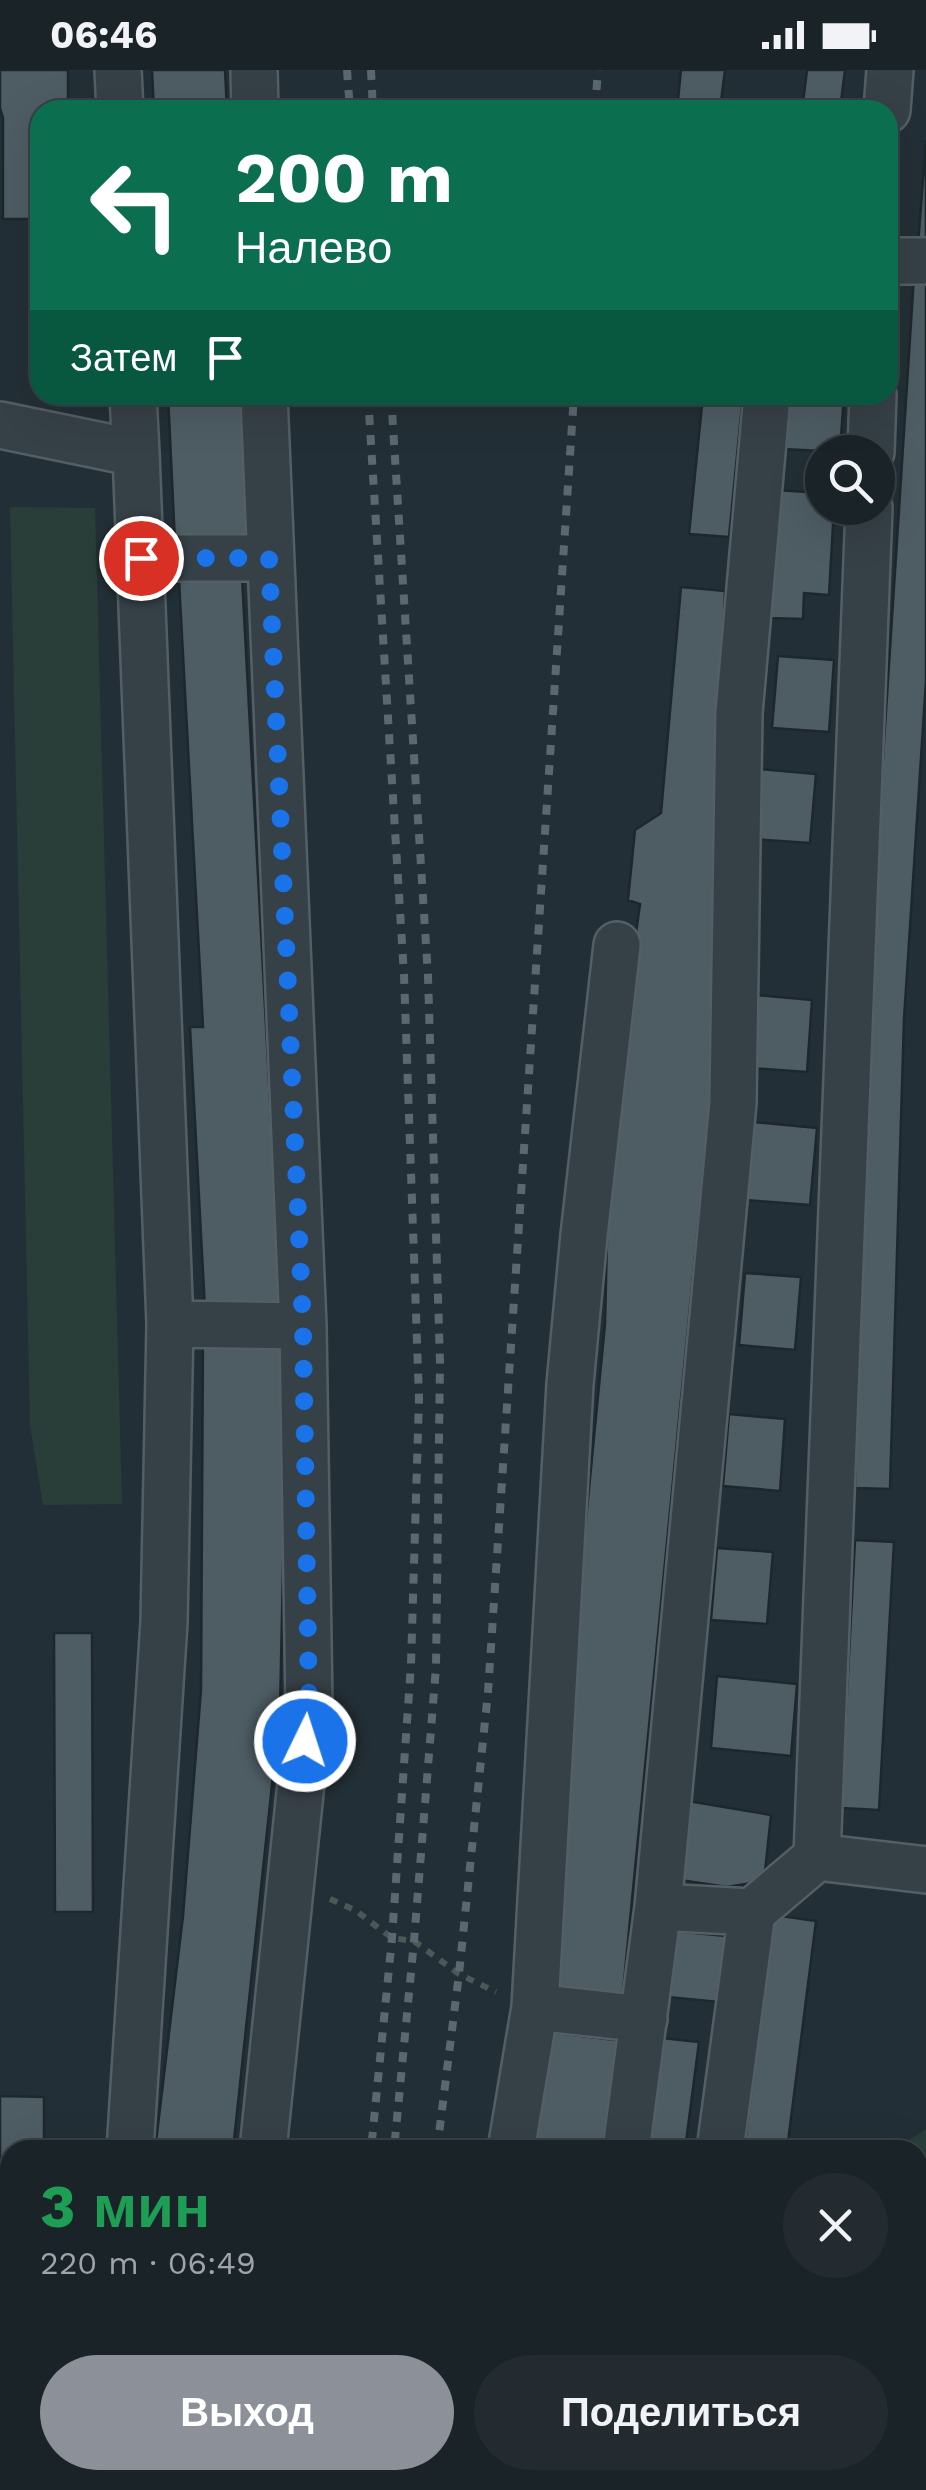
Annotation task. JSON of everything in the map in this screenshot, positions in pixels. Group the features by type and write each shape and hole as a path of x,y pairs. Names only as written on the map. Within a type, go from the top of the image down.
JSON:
{"lane":[{"path":"118,70 120,100"},
{"path":"254,70 255,100"},
{"path":"888,100 890,70"},
{"path":"898,261 926,262"},
{"path":"131,2140 164,1622 170,1324 134,405"},
{"path":"264,405 303,1326 309,1706 264,2140"},
{"path":"627,2140 658,1907 734,1103 739,713 767,405"},
{"path":"872,435 873,405"},
{"path":"0,425 136,453"},
{"path":"721,2140 752,1912 817,1856 868,525"},
{"path":"141,558 269,558"},
{"path":"513,2140 534,2007 570,1384 616,945"},
{"path":"170,1324 303,1326"},
{"path":"817,1856 926,1870"},
{"path":"658,1907 752,1912"},
{"path":"534,2007 644,2019"}],"path":[{"path":"291,1882 355,1910 392,1938 414,1942 488,1989 534,2007"}],"green space":[{"path":"10,507 95,508 122,1504 43,1505 30,1425"},
{"path":"926,2129 926,2140 909,2140"}],"building":[{"path":"0,70 68,70 68,100 30,100 30,219 3,219"},
{"path":"152,70 225,70 226,100 154,100"},
{"path":"681,70 725,70 721,100 678,100"},
{"path":"807,70 845,70 841,100 803,100"},
{"path":"926,140 926,245 918,245"},
{"path":"914,276 926,277 926,681 904,1019 890,1489 855,1488 864,1053"},
{"path":"168,405 241,405 248,539 175,543"},
{"path":"702,405 742,405 729,537 689,534"},
{"path":"787,405 843,405 841,435 805,435 805,450 783,449"},
{"path":"777,490 805,492 805,525 833,525 829,595 804,593 803,619 768,618"},
{"path":"242,577 281,1306 205,1310 190,1027 203,1027 179,580"},
{"path":"681,587 725,591 714,899 714,1062 622,2002 546,1992 605,1324 607,1240 594,1239 640,904 628,900 635,830 661,813"},
{"path":"778,656 834,660 829,732 772,728"},
{"path":"760,769 816,774 810,843 753,839"},
{"path":"756,995 812,1000 807,1072 750,1068"},
{"path":"753,1122 817,1128 810,1205 746,1200"},
{"path":"745,1273 801,1277 795,1350 739,1345"},
{"path":"288,1332 280,1710 234,2140 156,2140 183,1916 201,1690 203,1335"},
{"path":"729,1414 785,1419 780,1491 723,1486"},
{"path":"855,1540 894,1542 879,1810 841,1808"},
{"path":"717,1548 773,1552 767,1624 711,1620"},
{"path":"54,1633 92,1633 93,1912 55,1912"},
{"path":"717,1676 797,1684 791,1756 711,1748"},
{"path":"688,1801 771,1815 764,1881 727,1887 680,1880"},
{"path":"774,1915 816,1921 788,2140 745,2140"},
{"path":"674,1931 726,1936 719,2002 668,1997"},
{"path":"549,2032 623,2041 608,2140 533,2140"},
{"path":"662,2038 699,2042 686,2140 649,2140"},
{"path":"0,2096 44,2097 44,2140 0,2140"}],"railway":[{"path":"347,70 349,100"},
{"path":"371,70 372,100"},
{"path":"596,100 598,70"},
{"path":"369,405 404,975 419,1398 411,1664 392,1938 372,2140"},
{"path":"392,405 428,976 440,1362 436,1667 395,2140"},
{"path":"438,2140 488,1692 573,405"}],"route":[{"path":"141,558 269,558 303,1326 309,1706 305,1741"}]}
